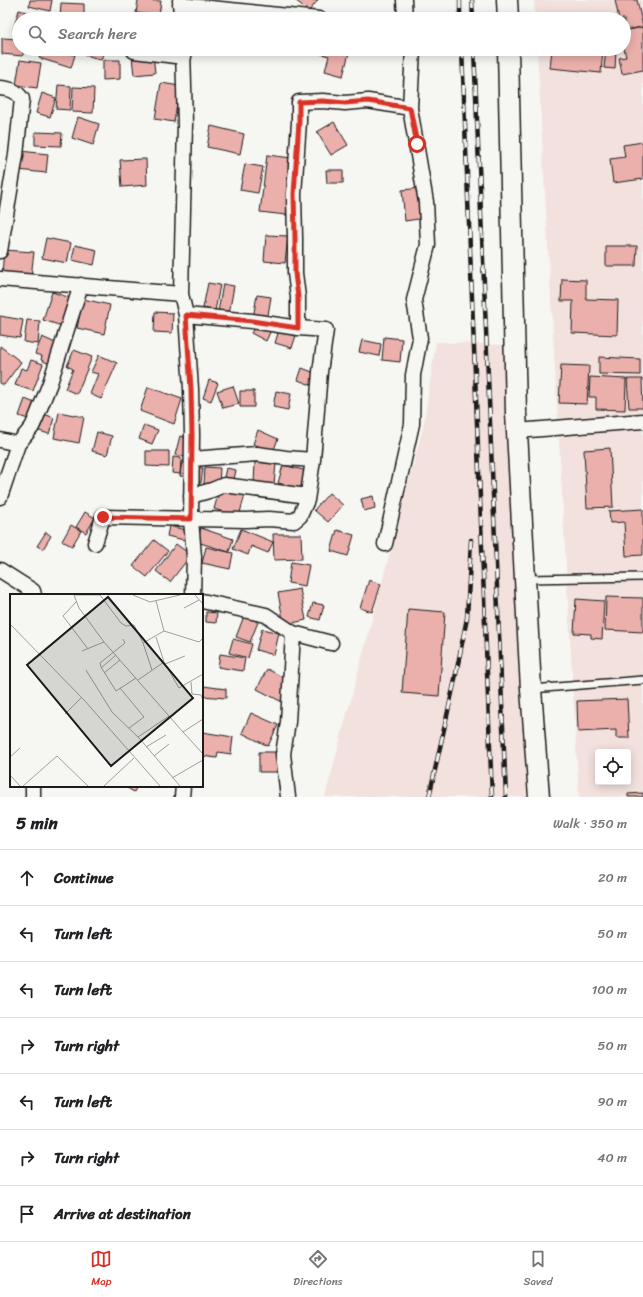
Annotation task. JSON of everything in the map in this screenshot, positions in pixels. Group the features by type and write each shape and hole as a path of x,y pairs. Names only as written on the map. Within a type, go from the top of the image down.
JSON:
{"main road":[{"path":"508,0 508,12"},
{"path":"508,56 517,431 531,689 539,797"}],"street":[{"path":"404,0 405,12"},
{"path":"180,8 231,12"},
{"path":"184,56 185,124 181,294 186,315 191,389 191,519 194,557 193,594"},
{"path":"385,544 412,424 413,375 420,338 414,300 428,245 426,202 410,108 413,56"},
{"path":"0,88 11,89 18,93 22,99 16,155 0,251"},
{"path":"298,328 298,297 295,273 294,194 299,102 323,101 345,103 368,101 410,108"},
{"path":"0,279 181,294"},
{"path":"0,497 18,444 32,427 42,404 81,285"},
{"path":"95,543 103,517 294,520 300,516 307,496 313,460 320,372 326,330 186,315"},
{"path":"517,431 643,421"},
{"path":"0,440 18,444"},
{"path":"192,459 258,454 313,460"},
{"path":"191,496 224,485 307,496"},
{"path":"0,570 33,591 34,594"},
{"path":"203,601 266,615 293,634 331,643"},
{"path":"288,797 283,754 288,722 293,634"},
{"path":"182,797 183,787"}],"lane":[{"path":"525,580 643,577"},
{"path":"531,689 643,680"}],"shaded area":[{"path":"534,0 643,0 643,797 579,797 537,56 631,56 631,12 535,12"},
{"path":"436,342 505,345 527,797 325,797 423,428"}],"building":[{"path":"30,0 52,0 50,11 29,6"},
{"path":"138,0 161,1 160,12 136,12"},
{"path":"295,0 318,0 309,11"},
{"path":"615,0 637,0 643,27 631,29 631,12 618,12"},
{"path":"61,3 84,4 84,12 60,12"},
{"path":"220,9 226,12 216,12"},
{"path":"643,27 643,70 622,74 619,58 631,56 631,30"},
{"path":"2,38 12,39 12,55 2,54"},
{"path":"40,56 75,56 71,68 39,58"},
{"path":"90,56 102,56 101,60"},
{"path":"153,56 155,73 134,75 132,57"},
{"path":"329,56 348,56 343,76 325,71"},
{"path":"551,56 602,56 601,73 550,68"},
{"path":"605,56 616,56 615,69 604,68"},
{"path":"20,60 41,63 37,88 16,85"},
{"path":"103,60 120,60 120,79 103,80"},
{"path":"161,83 180,86 174,122 155,119"},
{"path":"58,85 71,86 70,110 56,109"},
{"path":"73,87 94,88 93,113 72,112"},
{"path":"42,93 56,98 50,117 36,113"},
{"path":"78,117 99,124 93,145 72,138"},
{"path":"334,122 348,145 331,155 317,132"},
{"path":"211,126 244,134 240,154 207,147"},
{"path":"35,132 62,133 61,146 35,145"},
{"path":"643,142 643,179 613,183 610,159 625,157 623,145"},
{"path":"20,151 48,154 46,173 18,170"},
{"path":"267,155 292,158 286,215 260,212"},
{"path":"146,159 147,185 122,187 120,160"},
{"path":"245,164 263,167 258,193 240,190"},
{"path":"326,170 343,170 343,183 327,183"},
{"path":"421,188 425,218 405,221 402,190"},
{"path":"266,235 288,236 285,263 264,261"},
{"path":"46,238 71,243 67,263 42,258"},
{"path":"75,245 97,250 94,265 72,260"},
{"path":"606,246 637,246 636,266 606,266"},
{"path":"4,250 34,252 31,277 2,274"},
{"path":"562,279 586,280 586,299 618,300 617,335 572,333 573,301 561,301"},
{"path":"208,283 220,285 215,311 203,308"},
{"path":"223,284 234,286 229,314 218,312"},
{"path":"52,292 71,298 62,326 43,320"},
{"path":"257,295 271,297 267,321 253,318"},
{"path":"83,299 110,305 104,334 77,328"},
{"path":"155,312 173,313 172,333 154,332"},
{"path":"0,316 23,320 20,338 0,335"},
{"path":"27,320 40,321 38,344 24,342"},
{"path":"257,323 271,330 266,341 251,333"},
{"path":"280,327 297,332 292,348 275,343"},
{"path":"42,337 60,345 52,365 41,360 42,356 35,354"},
{"path":"384,337 402,339 400,362 382,360"},
{"path":"362,340 381,344 379,356 359,352"},
{"path":"0,346 21,362 4,385 0,383"},
{"path":"74,350 92,357 77,394 65,389 73,369 67,366"},
{"path":"99,355 117,363 101,399 90,394 98,374 91,372"},
{"path":"599,357 640,359 640,375 599,374"},
{"path":"31,360 43,364 33,391 15,385 21,368 27,370"},
{"path":"561,365 589,366 587,404 559,403"},
{"path":"302,368 315,373 311,385 298,380"},
{"path":"590,377 626,379 625,410 596,409 596,397 589,397"},
{"path":"627,379 642,379 643,408 629,408"},
{"path":"209,380 218,383 211,401 203,398"},
{"path":"233,386 239,404 223,408 217,391"},
{"path":"148,387 182,399 174,424 140,411"},
{"path":"240,391 254,391 254,407 240,407"},
{"path":"276,391 291,394 288,410 273,407"},
{"path":"25,399 37,404 31,420 19,416"},
{"path":"59,412 84,417 79,443 54,438"},
{"path":"42,413 54,418 49,434 36,430"},
{"path":"144,425 158,430 152,444 139,439"},
{"path":"258,430 278,439 273,452 253,444"},
{"path":"97,432 112,436 107,455 92,451"},
{"path":"180,436 189,438 184,457 175,455"},
{"path":"610,448 613,507 587,508 584,450"},
{"path":"146,451 169,451 169,467 146,466"},
{"path":"173,457 181,458 180,474 172,473"},
{"path":"182,461 190,462 189,477 180,476"},
{"path":"255,462 276,464 274,484 254,483"},
{"path":"283,465 307,471 302,489 278,483"},
{"path":"194,467 203,468 201,483 193,482"},
{"path":"205,467 220,468 219,485 204,484"},
{"path":"226,468 236,470 233,484 223,482"},
{"path":"220,488 245,495 239,516 214,509"},
{"path":"329,493 343,505 328,522 314,510"},
{"path":"373,496 375,508 364,511 361,499"},
{"path":"643,509 643,555 626,556 624,522 610,523 609,511"},
{"path":"85,512 95,518 86,533 76,527"},
{"path":"71,525 81,531 72,546 62,541"},
{"path":"169,526 186,530 184,540 167,536"},
{"path":"201,528 233,539 229,552 197,542"},
{"path":"241,529 273,542 268,553 251,546 248,555 233,549"},
{"path":"337,530 354,535 348,556 331,551"},
{"path":"46,532 51,536 43,549 37,546"},
{"path":"273,534 301,534 302,559 274,560"},
{"path":"154,540 168,551 147,577 133,566"},
{"path":"176,544 191,555 170,582 156,571"},
{"path":"206,547 233,553 230,569 202,563"},
{"path":"291,562 309,565 305,586 288,583"},
{"path":"369,580 381,584 372,612 360,608"},
{"path":"300,589 306,620 284,625 278,593"},
{"path":"606,597 643,598 643,632 605,630"},
{"path":"576,599 604,601 602,639 591,638 591,634 574,633"},
{"path":"313,603 324,605 320,620 309,617"},
{"path":"408,609 445,612 439,696 402,693"},
{"path":"206,612 217,613 216,623 206,622"},
{"path":"244,616 258,622 250,642 236,637"},
{"path":"262,629 279,633 274,655 256,650"},
{"path":"233,639 252,644 248,658 229,653"},
{"path":"220,654 245,658 243,671 218,667"},
{"path":"267,669 294,683 284,703 257,689"},
{"path":"203,686 226,689 226,698 203,696"},
{"path":"627,699 629,738 616,738 616,730 578,732 577,701"},
{"path":"251,713 278,725 268,746 242,733"},
{"path":"203,732 233,737 231,754 218,752 217,758 203,756"},
{"path":"259,752 280,752 280,772 259,772"},
{"path":"126,787 136,787 134,792"},
{"path":"643,793 643,797 628,797 628,794"}],"railway":[{"path":"460,0 460,12"},
{"path":"472,0 473,12"},
{"path":"462,56 492,797"},
{"path":"474,56 506,797"},
{"path":"429,797 467,618 471,540"}],"route":[{"path":"103,517 191,519 191,389 186,315 252,321 298,328 298,297 295,273 294,194 299,102 323,101 345,103 368,101 410,108 417,144"}]}
